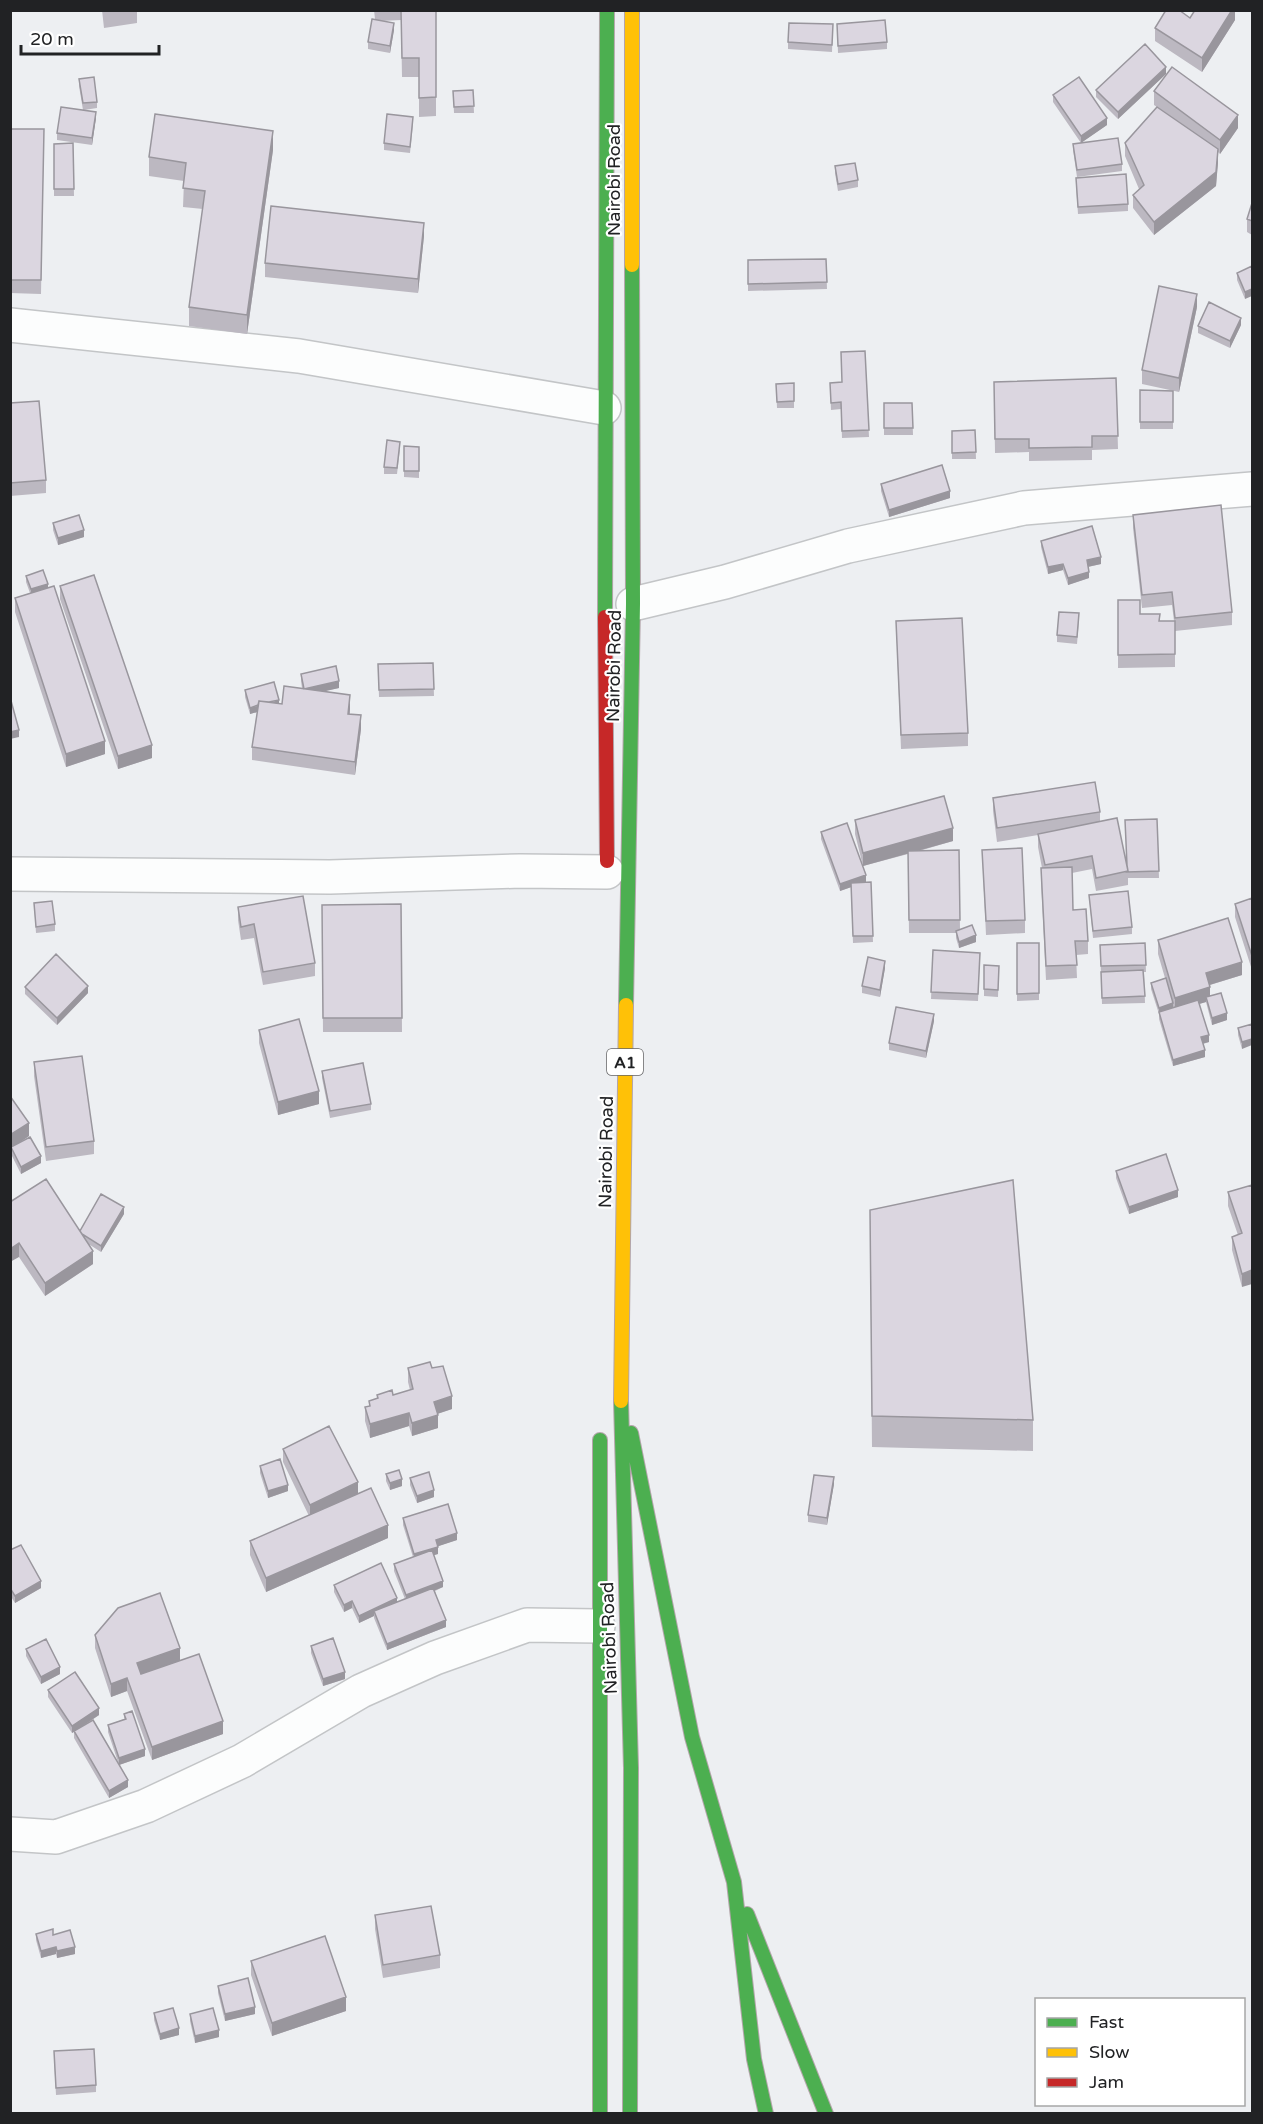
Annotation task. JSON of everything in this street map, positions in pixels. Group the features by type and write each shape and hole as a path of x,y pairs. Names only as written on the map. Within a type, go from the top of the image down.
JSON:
{"main road":[{"name":"Nairobi Road","path":"607,10 604,408 607,878"},
{"name":"Nairobi Road","path":"630,2114 631,1768 620,1381 633,604 632,10"},
{"path":"620,1381 692,1737 734,1882 826,2114"},
{"name":"Nairobi Road","path":"600,1423 598,1626 600,2114"},
{"path":"734,1882 754,2059 766,2114"}],"street":[{"path":"10,325 299,356 604,408"},
{"path":"633,604 725,582 848,546 1024,507 1252,489"},
{"path":"10,874 330,877 520,871 607,878"},
{"path":"10,1834 56,1837 146,1806 233,1766 361,1692 435,1658 527,1625 598,1626"}],"building":[{"path":"401,10 436,10 436,97 419,98 419,58 402,58"},
{"path":"1166,10 1179,10 1190,18 1195,10 1232,10 1202,58 1155,28"},
{"path":"372,19 394,23 390,46 368,42"},
{"path":"885,20 887,42 838,46 837,24"},
{"path":"789,23 833,24 832,45 788,42"},
{"path":"1145,44 1166,67 1118,112 1096,90"},
{"path":"1172,67 1238,115 1220,140 1154,91"},
{"path":"94,77 97,102 83,103 79,79"},
{"path":"1079,77 1107,118 1081,136 1053,95"},
{"path":"473,90 474,106 454,107 453,91"},
{"path":"61,107 96,112 92,138 57,133"},
{"path":"1157,107 1218,149 1216,172 1154,222 1133,195 1144,185 1125,143"},
{"path":"155,114 273,131 247,315 189,307 205,191 183,188 186,163 149,157"},
{"path":"387,114 413,117 410,147 384,143"},
{"path":"10,129 44,129 41,280 10,280"},
{"path":"1118,138 1122,164 1077,170 1073,144"},
{"path":"73,143 74,189 54,189 54,144"},
{"path":"855,163 858,180 838,184 835,166"},
{"path":"1126,174 1128,204 1078,207 1076,178"},
{"path":"1252,203 1252,221 1247,219"},
{"path":"271,206 424,223 418,279 265,263"},
{"path":"826,259 827,282 748,284 748,260"},
{"path":"1252,266 1252,289 1245,292 1237,273"},
{"path":"1159,286 1197,294 1179,378 1142,370"},
{"path":"1209,302 1241,318 1230,341 1198,326"},
{"path":"865,351 869,430 842,431 841,402 831,403 830,383 842,382 841,352"},
{"path":"1116,378 1118,436 1092,436 1092,447 1029,448 1029,439 995,439 994,382"},
{"path":"794,383 794,401 777,402 776,384"},
{"path":"1140,390 1173,391 1173,422 1140,422"},
{"path":"39,401 46,480 10,483 10,403"},
{"path":"884,403 912,403 913,428 884,428"},
{"path":"975,430 976,452 952,453 952,431"},
{"path":"387,440 400,442 397,468 384,467"},
{"path":"404,446 419,447 419,471 404,471"},
{"path":"942,465 950,491 889,510 881,484"},
{"path":"1221,505 1232,612 1175,618 1172,592 1142,595 1133,515"},
{"path":"79,515 84,530 58,538 53,523"},
{"path":"1092,526 1101,557 1087,560 1089,572 1068,578 1063,564 1048,567 1041,541"},
{"path":"43,570 48,584 31,589 26,576"},
{"path":"94,575 152,745 118,756 60,586"},
{"path":"54,586 105,741 66,754 15,598"},
{"path":"1118,600 1140,600 1140,614 1160,614 1159,621 1175,621 1175,654 1118,655"},
{"path":"1059,612 1079,613 1077,637 1057,635"},
{"path":"962,618 968,733 901,735 896,621"},
{"path":"433,663 434,689 379,690 378,664"},
{"path":"336,666 339,681 304,689 301,674"},
{"path":"274,682 279,700 259,701 258,705 250,708 245,690"},
{"path":"284,686 350,695 348,714 361,715 355,762 252,747 259,701 282,704"},
{"path":"10,697 19,730 10,732"},
{"path":"1095,782 1100,812 997,828 993,798"},
{"path":"944,796 953,828 863,853 855,820"},
{"path":"1117,818 1128,871 1096,878 1092,856 1045,865 1038,834"},
{"path":"1157,819 1159,871 1127,872 1125,820"},
{"path":"847,823 866,875 840,884 821,832"},
{"path":"1022,848 1025,920 986,921 982,850"},
{"path":"959,850 960,920 909,920 908,851"},
{"path":"1072,867 1073,910 1086,909 1088,941 1075,941 1077,965 1046,966 1041,868"},
{"path":"871,882 873,936 853,936 851,883"},
{"path":"1128,891 1132,927 1093,931 1089,895"},
{"path":"303,896 315,963 263,972 254,924 241,927 238,907"},
{"path":"1252,898 1252,956 1235,904"},
{"path":"52,901 55,924 36,927 34,903"},
{"path":"401,904 402,1018 323,1018 322,905"},
{"path":"1228,918 1242,962 1206,973 1210,987 1175,998 1158,940"},
{"path":"972,925 976,935 959,942 956,931"},
{"path":"1017,943 1039,943 1039,993 1017,994"},
{"path":"1145,943 1146,965 1101,966 1100,945"},
{"path":"933,950 980,953 978,994 931,992"},
{"path":"56,954 88,986 57,1018 25,987"},
{"path":"868,957 885,961 880,990 862,986"},
{"path":"984,965 999,966 998,990 984,989"},
{"path":"1143,970 1145,996 1102,998 1101,972"},
{"path":"1166,978 1173,1003 1159,1008 1151,983"},
{"path":"1221,993 1227,1013 1212,1018 1206,997"},
{"path":"1198,1000 1209,1035 1201,1037 1205,1050 1173,1060 1159,1012"},
{"path":"896,1007 934,1014 926,1051 889,1043"},
{"path":"299,1019 319,1091 278,1102 259,1030"},
{"path":"1252,1024 1252,1039 1242,1042 1238,1028"},
{"path":"82,1056 94,1141 46,1147 34,1062"},
{"path":"363,1063 371,1104 330,1111 322,1071"},
{"path":"10,1096 29,1123 10,1135"},
{"path":"30,1137 41,1156 21,1167 11,1147"},
{"path":"1166,1154 1178,1190 1129,1207 1116,1171"},
{"path":"46,1179 93,1251 45,1283 19,1243 10,1249 10,1202"},
{"path":"1013,1180 1033,1420 872,1416 870,1210"},
{"path":"1252,1185 1252,1270 1242,1274 1232,1237 1242,1233 1228,1192"},
{"path":"101,1194 124,1207 101,1246 80,1231"},
{"path":"430,1362 432,1368 443,1366 452,1396 434,1402 438,1415 412,1423 409,1413 370,1424 365,1407 370,1406 369,1401 378,1398 377,1395 392,1390 393,1395 413,1389 408,1368"},
{"path":"329,1426 358,1482 310,1505 283,1449"},
{"path":"280,1459 288,1485 268,1491 260,1466"},
{"path":"399,1470 402,1479 390,1483 386,1474"},
{"path":"429,1472 434,1490 417,1496 410,1478"},
{"path":"814,1475 834,1477 827,1518 808,1515"},
{"path":"371,1488 388,1525 266,1578 250,1541"},
{"path":"448,1504 457,1533 436,1540 438,1547 414,1554 403,1518"},
{"path":"21,1545 41,1581 15,1596 10,1588 10,1550"},
{"path":"432,1550 443,1581 406,1595 394,1564"},
{"path":"381,1563 397,1598 359,1616 352,1601 344,1605 334,1585"},
{"path":"433,1588 446,1620 387,1644 374,1611"},
{"path":"160,1593 180,1648 137,1663 141,1674 199,1654 223,1721 152,1747 127,1678 111,1684 95,1635 118,1608"},
{"path":"333,1638 345,1672 323,1679 311,1646"},
{"path":"46,1639 60,1667 41,1677 26,1649"},
{"path":"75,1672 99,1708 72,1726 48,1690"},
{"path":"132,1711 145,1749 119,1758 108,1725 126,1719 124,1714"},
{"path":"93,1720 128,1780 109,1791 74,1731"},
{"path":"431,1906 440,1955 383,1965 375,1915"},
{"path":"53,1929 53,1935 70,1930 75,1947 57,1951 56,1947 41,1951 36,1934"},
{"path":"325,1936 346,1997 272,2023 251,1961"},
{"path":"248,1978 255,2007 225,2014 218,1986"},
{"path":"173,2008 179,2028 160,2034 154,2013"},
{"path":"213,2008 219,2030 195,2036 190,2014"},
{"path":"94,2049 96,2085 56,2088 54,2051"}],"traffic: fast":[{"path":"605,617 607,10"},
{"path":"626,1005 633,604 632,265"},
{"path":"621,1401 631,1768 630,2114"},
{"path":"631,1433 692,1737 734,1882 754,2059 766,2114"},
{"path":"600,1440 600,2114"},
{"path":"747,1914 826,2114"}],"traffic: slow":[{"path":"632,10 632,265"},
{"path":"621,1401 626,1005"}],"traffic: jam":[{"path":"605,617 607,861"}]}
